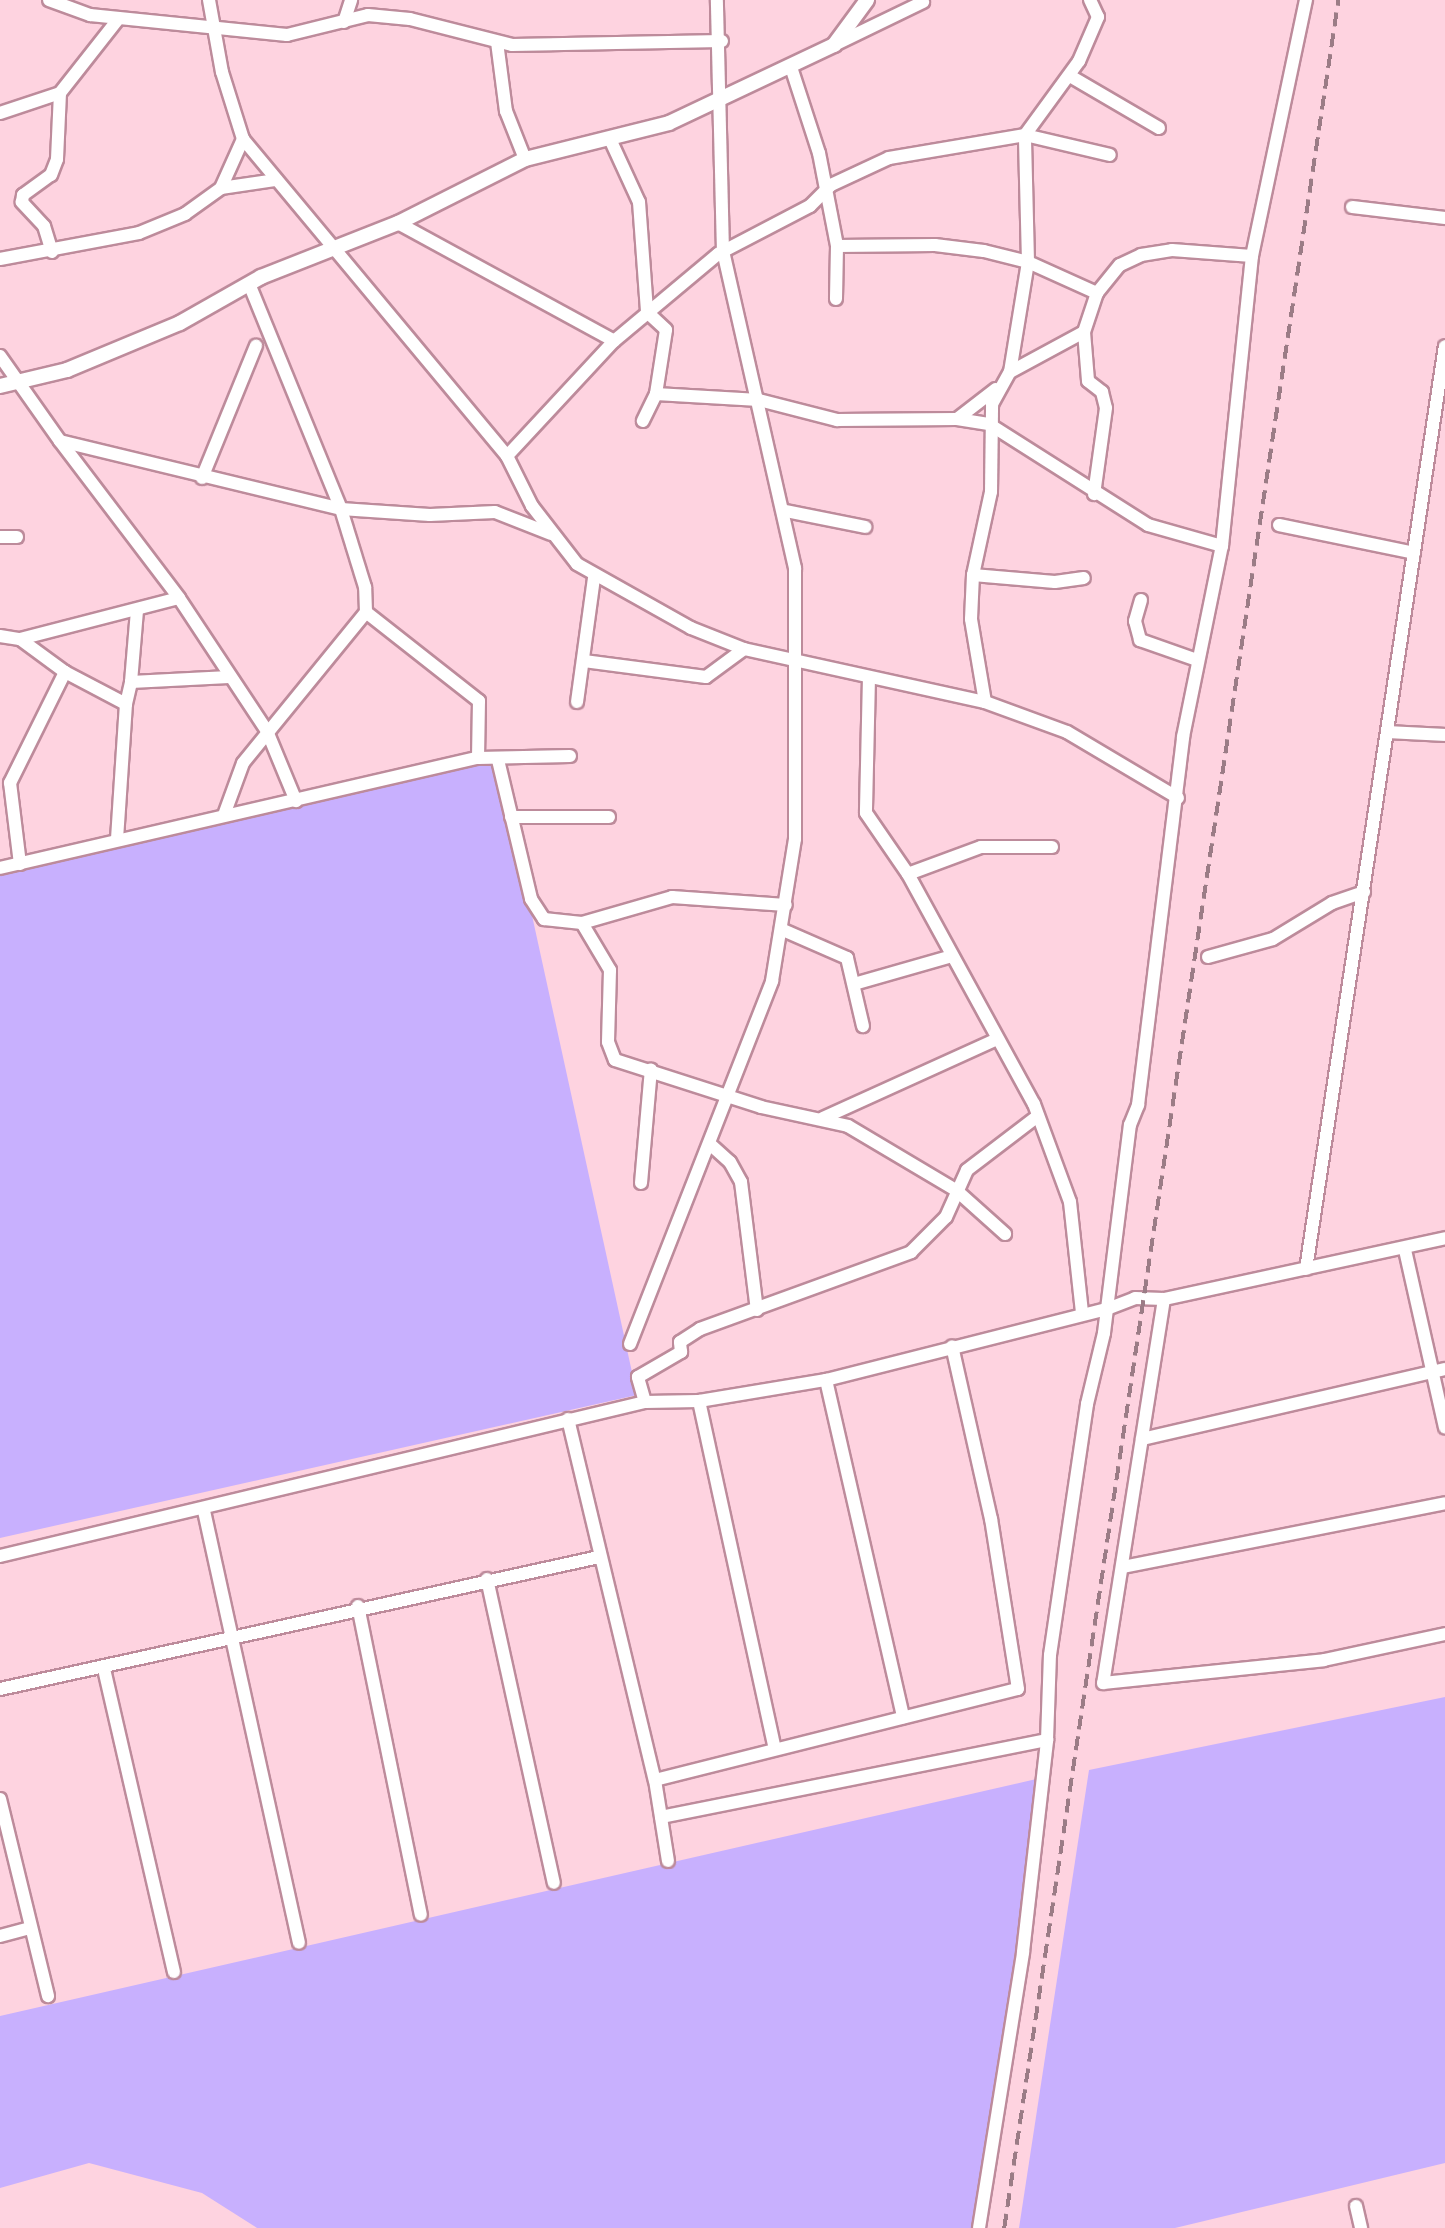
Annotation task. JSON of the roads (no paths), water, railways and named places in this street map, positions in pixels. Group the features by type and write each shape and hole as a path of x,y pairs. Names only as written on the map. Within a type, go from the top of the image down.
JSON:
{"street":[{"path":"49,0 90,15 217,25 287,35 369,15 410,19 497,42 722,41"},
{"path":"209,0 217,25 222,72 243,139 507,456 552,534 594,578 744,649 985,702 1066,732 1178,798"},
{"path":"344,22 351,0"},
{"path":"630,1344 731,1097 772,981 783,930 796,827 795,568 786,511 723,252 722,41 717,0"},
{"path":"834,45 867,0"},
{"path":"979,2228 1025,1939 1047,1740 1050,1655 1107,1309 1197,660 1222,546 1252,256 1306,0"},
{"path":"0,386 19,379 67,370 180,323 249,284 398,223 525,159 669,123 926,1"},
{"path":"1010,372 1028,262 1025,135 1070,76 1098,17 1095,2"},
{"path":"0,113 60,93 119,18"},
{"path":"497,42 506,111 525,159"},
{"path":"791,67 810,113 837,246 836,299"},
{"path":"1070,76 1159,128"},
{"path":"52,253 44,226 22,202 23,195 51,175 57,159 60,93"},
{"path":"507,456 614,341 647,312 723,252 810,206 825,190 890,158 1025,135 1110,155"},
{"path":"221,188 243,139"},
{"path":"610,139 639,202 647,312 666,330 656,394 643,421"},
{"path":"0,259 52,253 139,233 185,214 221,188 276,180"},
{"path":"1352,207 1445,218"},
{"path":"398,223 614,341"},
{"path":"837,246 935,245 1028,262 1097,293"},
{"path":"1094,494 1106,408 1102,392 1088,381 1084,332 1097,293 1119,265 1141,255 1172,250 1252,256"},
{"path":"224,815 237,773 267,731 366,612 365,587 341,509 249,284"},
{"path":"957,419 999,386 1010,372 1084,332"},
{"path":"202,478 256,346"},
{"path":"1306,1269 1445,346"},
{"path":"0,356 179,598 267,731 296,801"},
{"path":"985,702 971,619 973,575 991,492 989,425 999,386"},
{"path":"656,394 759,400 837,420 957,419 989,425 1094,494 1148,525 1222,546"},
{"path":"60,440 202,478 341,509 430,515 495,512 552,534"},
{"path":"786,511 865,527"},
{"path":"1279,525 1414,554"},
{"path":"0,537 17,537"},
{"path":"973,575 1055,582 1084,578"},
{"path":"577,702 594,578"},
{"path":"0,635 20,639 137,611 179,598"},
{"path":"1141,600 1135,621 1140,640 1197,660"},
{"path":"117,839 126,704 131,682 137,611"},
{"path":"366,612 479,701 478,758"},
{"path":"20,639 65,672 126,704"},
{"path":"584,661 706,677 744,649"},
{"path":"20,863 5,780 65,672"},
{"path":"131,682 229,677"},
{"path":"869,677 866,813 908,874 1038,1116 1070,1202 1082,1313"},
{"path":"1388,732 1445,735"},
{"path":"0,868 478,758 498,760 569,756"},
{"path":"498,760 536,911 563,923 582,922 672,897 786,905"},
{"path":"511,817 609,817"},
{"path":"908,874 981,847 1052,847"},
{"path":"1208,957 1273,939 1332,903 1364,892"},
{"path":"582,922 610,970 609,1053 615,1060 651,1069 731,1097 848,1126 956,1190 1005,1234"},
{"path":"783,930 847,958 863,1026"},
{"path":"854,984 952,956"},
{"path":"820,1119 859,1107 997,1039"},
{"path":"641,1183 651,1069"},
{"path":"645,1402 638,1377 681,1352 680,1342 709,1325 757,1310 911,1252 946,1217 956,1190 983,1155 1038,1116"},
{"path":"711,1145 730,1162 741,1182 757,1310"},
{"path":"0,1556 204,1511 645,1402 699,1401 826,1380 1082,1313 1107,1309 1135,1298 1164,1299 1405,1250 1445,1238"},
{"path":"1405,1250 1439,1370 1445,1428"},
{"path":"1164,1299 1123,1567 1101,1678 1106,1685 1324,1660 1445,1634"},
{"path":"655,1780 1014,1691 1020,1684 952,1346"},
{"path":"1142,1439 1439,1370"},
{"path":"826,1380 903,1717"},
{"path":"699,1401 775,1749"},
{"path":"568,1419 599,1557 655,1780 668,1861"},
{"path":"1123,1567 1445,1503"},
{"path":"204,1511 299,1943"},
{"path":"0,1689 104,1669 358,1606 599,1557"},
{"path":"486,1579 554,1882"},
{"path":"358,1606 421,1915"},
{"path":"104,1669 174,1972"},
{"path":"661,1817 1047,1740"},
{"path":"1,1806 48,1996"},
{"path":"0,1936 30,1928"},
{"path":"1356,2206 1361,2228"}],"railway":[{"path":"1004,2228 1338,0"}]}
